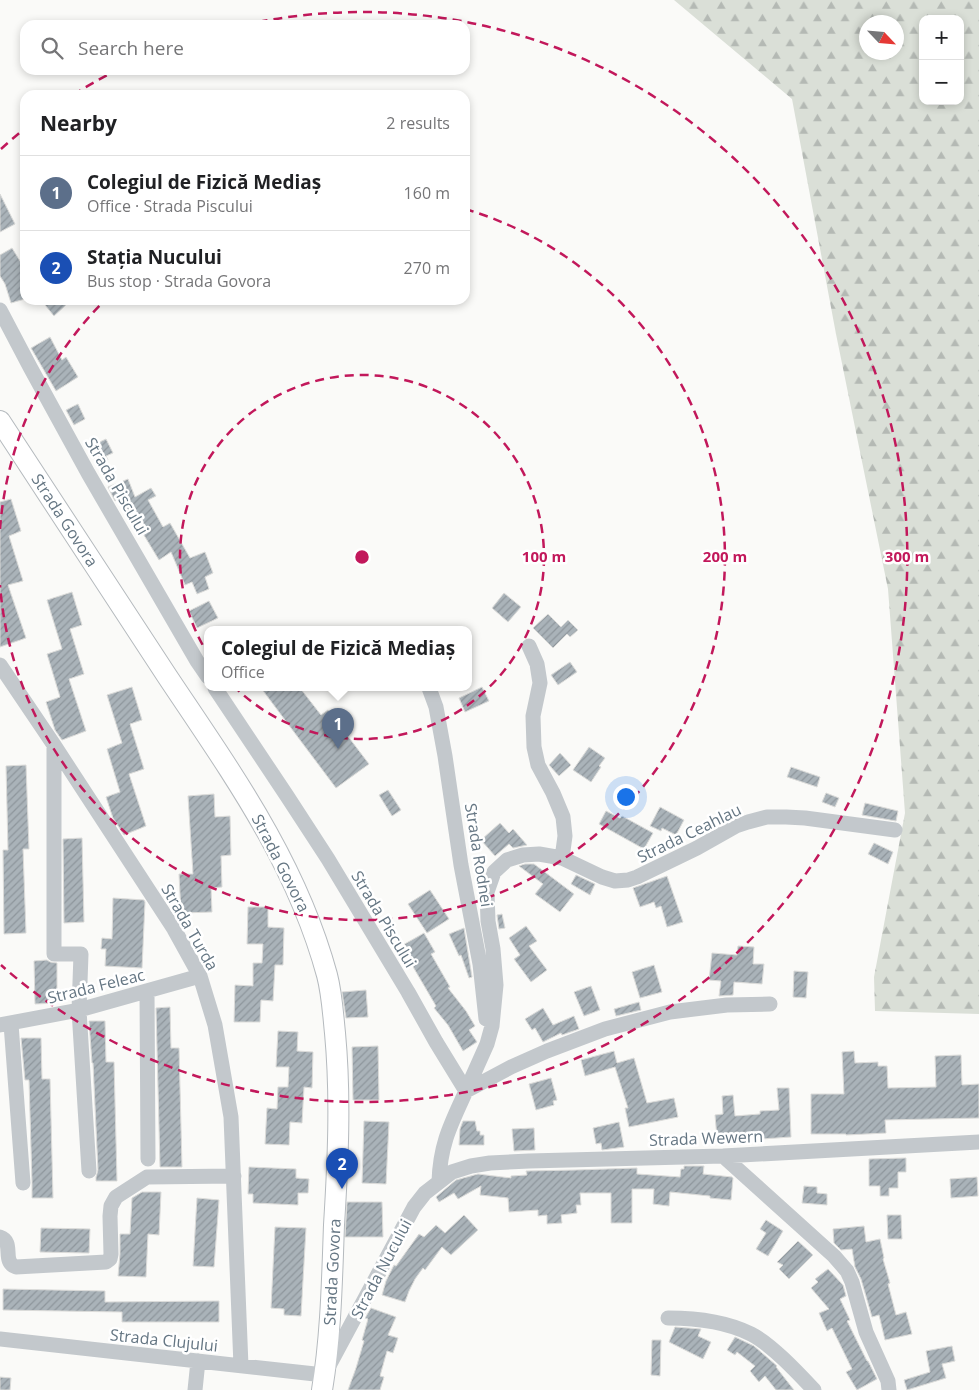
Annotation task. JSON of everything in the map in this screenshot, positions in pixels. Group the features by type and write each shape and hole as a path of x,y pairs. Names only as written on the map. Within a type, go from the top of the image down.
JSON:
{"main road":[{"name":"Strada Govora","path":"0,421 244,792 287,868 314,932 328,978 338,1061 336,1188 330,1313 323,1383"}],"street":[{"name":"Strada Piscului","path":"0,310 88,473 204,672"},
{"path":"529,646 538,664 540,683 533,716 534,747 538,765 563,817 565,836 562,858"},
{"name":"Strada Turda","path":"0,666 174,929 200,976 215,1025 229,1108 234,1176 241,1366"},
{"name":"Strada Piscului","path":"217,691 328,859 466,1091"},
{"name":"Strada Rodnei","path":"430,691 436,707 445,756 480,964 486,1018 492,1026"},
{"path":"54,745 54,954 80,954 79,1010 89,1171"},
{"name":"Strada Ceahlau","path":"466,1091 487,1044 492,1026 496,985 488,921 487,892 494,872 507,860 523,855 539,854 562,858 602,877 628,880 696,848 736,826 767,818 805,818 895,830"},
{"name":"Strada Feleac","path":"6,1024 79,1010 200,976"},
{"path":"147,991 148,1159"},
{"path":"439,1182 439,1163 444,1142 466,1091 511,1067 605,1029 670,1012 727,1004 770,1004"},
{"path":"6,1024 23,1183"},
{"name":"Strada Wewern","path":"439,1182 452,1172 471,1166 528,1160 723,1156 979,1142"},
{"path":"723,1156 834,1256 846,1271 852,1282 866,1332 888,1381 889,1390"},
{"path":"0,1237 4,1238 8,1243 9,1262 12,1266 16,1267 106,1262 110,1259 111,1254 110,1216 111,1206 116,1197 147,1177 234,1176"},
{"name":"Strada Nucului","path":"323,1383 414,1207 425,1193 439,1182"},
{"path":"668,1318 695,1318 728,1325 750,1333 763,1341 814,1390"},
{"name":"Strada Clujului","path":"0,1339 241,1366 323,1383"},
{"path":"196,1390 198,1361"}],"green space":[{"path":"674,0 979,0 979,1014 875,1011 874,977 905,813 888,589 836,334 792,99"}],"building":[{"path":"0,194 15,224 0,232"},
{"path":"12,248 20,261 20,300 11,303 5,284 0,276 0,255"},
{"path":"45,305 66,305 54,316"},
{"path":"50,337 62,360 66,357 78,377 56,391 31,348"},
{"path":"78,404 85,419 74,425 66,410"},
{"path":"106,439 113,453 106,456 108,460 97,465 89,447"},
{"path":"128,479 135,497 151,488 156,496 148,500 163,527 170,523 190,558 205,552 213,573 205,577 209,589 197,594 192,582 185,585 171,552 159,560 136,522 132,524 118,499 115,501 108,487"},
{"path":"11,499 21,531 9,536 23,581 8,585 26,638 0,647 0,502"},
{"path":"72,592 82,625 70,629 84,674 69,679 86,731 62,740 55,730 46,702 60,697 47,654 62,649 47,600"},
{"path":"504,593 521,607 508,622 492,608"},
{"path":"209,601 218,618 197,628 189,611"},
{"path":"548,614 561,627 568,620 578,630 570,637 567,634 553,648 533,628"},
{"path":"570,662 577,672 558,685 551,675"},
{"path":"132,687 142,720 130,724 144,769 129,774 146,826 124,835 113,818 106,797 120,792 107,749 122,743 107,695"},
{"path":"482,687 489,701 465,712 459,698"},
{"path":"263,691 302,691 321,715 328,710 369,764 336,788"},
{"path":"589,747 605,758 591,782 573,770"},
{"path":"560,753 571,765 559,776 549,765"},
{"path":"26,765 29,849 23,849 26,933 4,934 3,850 8,850 6,766"},
{"path":"791,767 820,777 817,787 787,777"},
{"path":"388,790 401,810 392,816 379,795"},
{"path":"826,793 839,798 835,807 822,802"},
{"path":"214,794 215,817 230,816 231,855 221,856 222,887 211,888 212,912 181,913 179,874 193,874 188,796"},
{"path":"865,803 898,811 896,821 862,815"},
{"path":"660,807 684,820 676,835 662,828 661,831 650,826"},
{"path":"606,811 620,818 622,816 653,833 644,849 599,824"},
{"path":"500,823 509,833 513,829 527,845 513,848 509,844 495,856 481,840"},
{"path":"82,838 84,922 64,923 63,839"},
{"path":"874,843 893,852 888,864 868,854"},
{"path":"534,864 574,894 560,912 535,894 543,884 519,866"},
{"path":"576,875 595,884 590,895 571,884"},
{"path":"667,876 683,922 667,927 661,906 656,908 654,902 640,907 633,888"},
{"path":"430,890 449,919 427,933 408,904"},
{"path":"113,898 144,900 145,902 142,968 105,966 106,949 101,949 102,938 112,939"},
{"path":"248,907 268,907 268,927 284,928 283,965 275,965 273,1001 261,1000 260,1022 234,1022 235,985 253,986 253,963 262,963 263,944 247,944"},
{"path":"502,914 505,928 499,929 497,915"},
{"path":"526,926 537,941 529,946 547,970 531,982 514,959 520,955 509,938"},
{"path":"464,928 472,977 469,978 461,955 459,956 449,934"},
{"path":"424,933 435,952 431,954 450,987 448,988 475,1026 469,1030 477,1042 463,1051 448,1025 434,1008 436,1006 412,965 407,968 396,949"},
{"path":"738,946 754,947 753,964 764,964 762,984 734,982 733,995 719,996 721,981 709,980 712,953 737,955"},
{"path":"47,960 57,963 57,1003 35,1004 34,961"},
{"path":"654,965 662,992 640,998 632,972"},
{"path":"794,971 808,972 806,998 793,997"},
{"path":"591,986 600,1010 584,1016 574,992"},
{"path":"366,990 368,1017 346,1018 342,992"},
{"path":"639,1002 641,1010 616,1016 614,1009"},
{"path":"170,1007 171,1048 179,1048 182,1167 160,1167 156,1008"},
{"path":"543,1008 553,1025 574,1016 579,1029 562,1035 561,1033 543,1042 535,1028 532,1030 525,1019"},
{"path":"89,1021 105,1021 106,1062 114,1062 117,1181 96,1181 98,1170"},
{"path":"278,1031 298,1032 297,1051 313,1052 312,1088 304,1087 302,1123 290,1122 289,1145 265,1144 267,1108 277,1109 278,1087 288,1087 289,1067 276,1067"},
{"path":"21,1038 41,1038 42,1079 50,1079 53,1198 32,1198 29,1080 25,1080"},
{"path":"378,1046 379,1100 353,1100 352,1047"},
{"path":"614,1051 617,1063 634,1058 647,1103 674,1098 678,1117 629,1127 625,1108 628,1108 615,1067 585,1076 581,1060"},
{"path":"854,1051 855,1063 878,1062 878,1066 887,1066 888,1088 936,1087 935,1056 961,1055 962,1085 979,1084 979,1118 885,1120 886,1133 811,1134 811,1094 844,1094 842,1052"},
{"path":"551,1078 557,1100 553,1101 554,1105 536,1110 529,1084"},
{"path":"777,1088 789,1088 791,1137 762,1139 761,1134 717,1138 715,1115 723,1114 722,1096 733,1095 735,1116 760,1114 760,1111 779,1110"},
{"path":"364,1121 389,1122 386,1184 362,1183"},
{"path":"463,1121 475,1121 477,1131 480,1131 480,1135 484,1135 484,1145 459,1145 460,1129"},
{"path":"619,1122 624,1147 602,1150 601,1143 596,1144 593,1128"},
{"path":"534,1128 535,1150 514,1151 512,1129"},
{"path":"906,1158 906,1172 898,1172 898,1188 889,1188 889,1196 880,1196 880,1186 869,1186 869,1159"},
{"path":"684,1166 704,1166 703,1174 732,1177 731,1200 670,1192 669,1206 653,1204 654,1189 632,1189 632,1223 611,1223 611,1193 580,1193 581,1205 576,1205 577,1213 561,1215 562,1223 547,1224 547,1215 538,1216 538,1210 509,1212 508,1198 480,1195 481,1186 458,1199 454,1193 439,1202 436,1197 456,1180 478,1174 511,1178 511,1176 527,1175 526,1171 637,1168 637,1174 680,1177 681,1169 684,1169"},
{"path":"249,1167 296,1169 296,1178 309,1179 308,1193 298,1193 298,1205 253,1203 253,1194 248,1194"},
{"path":"977,1177 978,1196 951,1198 950,1179"},
{"path":"804,1186 817,1187 817,1193 827,1194 827,1205 802,1203"},
{"path":"142,1192 161,1192 159,1235 148,1234 146,1277 118,1276 120,1234 130,1234 132,1198"},
{"path":"197,1198 219,1200 214,1267 193,1266"},
{"path":"347,1202 382,1202 383,1237 345,1237"},
{"path":"464,1215 478,1230 451,1255 442,1247 425,1270 423,1268 415,1279 405,1302 382,1295 394,1265 396,1266 419,1234 424,1237 436,1225 445,1233"},
{"path":"887,1215 901,1215 902,1239 888,1239"},
{"path":"766,1220 783,1231 768,1256 756,1249 766,1233 760,1229"},
{"path":"864,1226 866,1242 880,1239 896,1315 906,1312 912,1334 885,1340 879,1315 872,1317 861,1279 855,1267 852,1249 841,1250 834,1243 833,1229"},
{"path":"275,1227 306,1228 301,1316 284,1315 284,1309 271,1308"},
{"path":"41,1228 90,1229 89,1253 40,1252"},
{"path":"798,1241 813,1255 789,1279 779,1269 783,1265 777,1262"},
{"path":"828,1269 843,1285 846,1296 840,1299 850,1320 847,1321 877,1379 857,1390 846,1372 852,1369 832,1328 827,1331 819,1313 829,1309 811,1288 818,1282 815,1279"},
{"path":"3,1289 105,1291 105,1302 219,1301 219,1322 122,1322 122,1312 3,1310"},
{"path":"371,1308 396,1317 388,1335 398,1338 393,1353 387,1351 380,1376 384,1377 380,1390 348,1390 364,1341 362,1340 368,1319 365,1318"},
{"path":"675,1327 701,1329 698,1336 711,1342 703,1359 669,1342"},
{"path":"735,1337 754,1346 777,1366 794,1390 776,1390 765,1376 759,1382 750,1371 755,1366 737,1352 735,1355 727,1350"},
{"path":"652,1340 661,1340 660,1376 651,1375"},
{"path":"952,1346 955,1361 942,1364 946,1378 907,1390 904,1380 930,1372 926,1351"},
{"path":"0,1377 11,1378 10,1390 0,1390"}],"place":[{"name":"Colegiul de Fizică Mediaș","path":"338,749"},
{"name":"Stația Nucului","path":"342,1189"}]}
